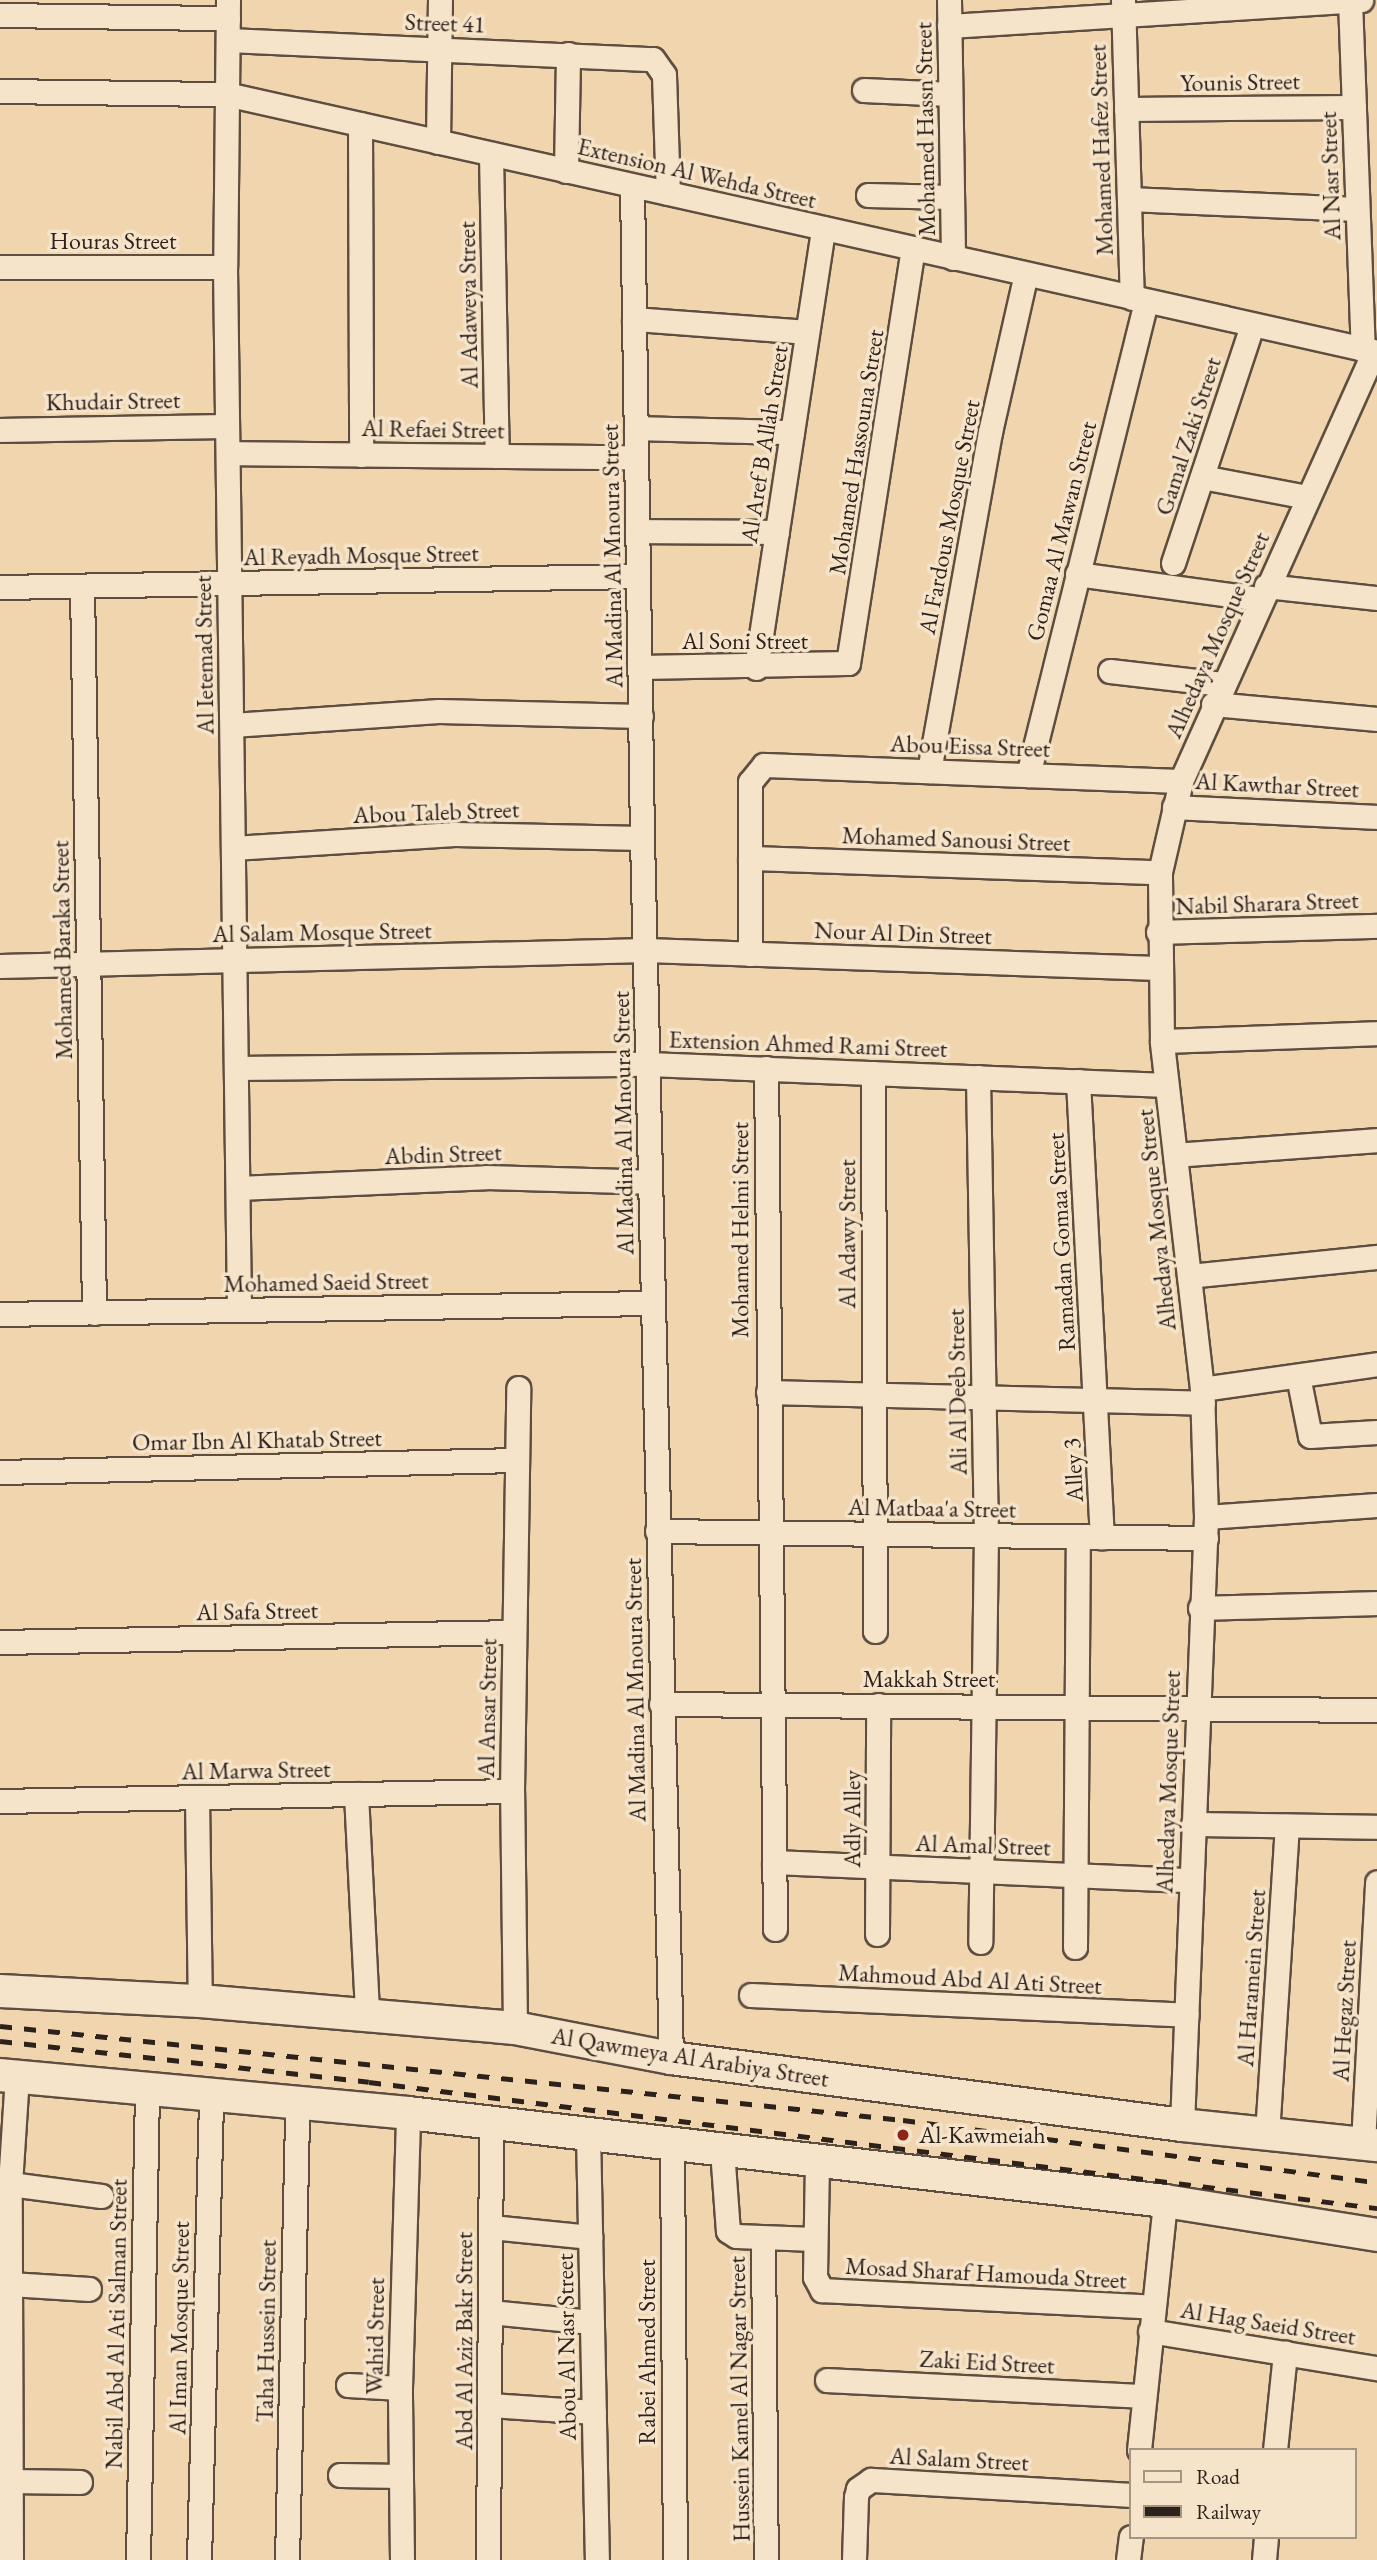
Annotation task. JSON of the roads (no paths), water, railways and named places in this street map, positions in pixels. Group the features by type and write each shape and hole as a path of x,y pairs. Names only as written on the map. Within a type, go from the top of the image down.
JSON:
{"street":[{"path":"438,142 440,0"},
{"name":"Mohamed Hassn Street","path":"949,0 953,258"},
{"path":"949,26 1123,8 1354,0"},
{"name":"Al Nasr Street","path":"1354,0 1357,209 1371,351"},
{"name":"Mohamed Hafez Street","path":"1123,8 1129,199 1139,299"},
{"name":"Street 41","path":"0,15 228,19 439,49 646,57 659,62 664,75 668,193"},
{"name":"Al Ietemad Street","path":"228,19 225,267 239,1310"},
{"path":"566,171 568,54"},
{"path":"864,89 950,94"},
{"name":"Extension Al Wehda Street","path":"0,91 226,94 1371,351"},
{"name":"Younis Street","path":"1126,110 1354,107"},
{"path":"360,124 361,455"},
{"name":"Al Adaweya Street","path":"491,154 497,456"},
{"name":"Al Madina Al Mnoura Street","path":"632,186 642,838 671,2058"},
{"path":"868,195 952,197"},
{"path":"1129,199 1357,209"},
{"name":"Al Aref B Allah Street","path":"757,667 823,228"},
{"name":"Mohamed Hassouna Street","path":"848,663 913,248"},
{"name":"Houras Street","path":"0,267 225,267"},
{"name":"Al Fardous Mosque Street","path":"929,771 990,432 1026,274"},
{"name":"Gomaa Al Mawan Street","path":"1028,775 1139,299"},
{"path":"634,318 807,332"},
{"name":"Gamal Zaki Street","path":"1173,563 1252,325"},
{"name":"Alhedaya Mosque Street","path":"1182,2125 1200,1608 1206,1527 1202,1396 1162,1041 1157,932 1160,872 1181,781 1217,694 1371,351"},
{"name":"Khudair Street","path":"0,430 227,426"},
{"path":"636,428 792,432"},
{"name":"Al Refaei Street","path":"229,453 636,457"},
{"path":"1202,477 1307,497"},
{"path":"637,531 777,532"},
{"path":"1077,574 1263,593 1377,598"},
{"name":"Al Reyadh Mosque Street","path":"0,587 638,576"},
{"name":"Mohamed Baraka Street","path":"82,586 94,1313"},
{"name":"Al Soni Street","path":"640,667 757,667 848,663"},
{"path":"1111,671 1217,694 1377,719"},
{"path":"232,725 439,711 641,716"},
{"name":"Abou Eissa Street","path":"750,858 750,782 757,768 929,771 1181,781"},
{"name":"Al Kawthar Street","path":"1174,807 1377,817"},
{"name":"Abou Taleb Street","path":"233,848 455,834 642,838"},
{"path":"750,858 750,954"},
{"name":"Mohamed Sanousi Street","path":"750,858 1160,872"},
{"name":"Nabil Sharara Street","path":"1157,932 1377,926"},
{"name":"Al Salam Mosque Street","path":"0,966 646,950"},
{"name":"Nour Al Din Street","path":"646,950 1158,968"},
{"path":"1162,1041 1377,1033"},
{"name":"Extension Ahmed Rami Street","path":"236,1069 648,1064 1167,1085"},
{"name":"Mohamed Helmi Street","path":"765,1069 775,1929"},
{"name":"Al Adawy Street","path":"873,1073 875,1534"},
{"name":"Ali Al Deeb Street","path":"978,1077 986,1535 980,1941"},
{"name":"Ramadan Gomaa Street","path":"1078,1081 1095,1400"},
{"path":"1175,1155 1377,1140"},
{"name":"Abdin Street","path":"238,1188 486,1177 650,1182"},
{"path":"1189,1276 1377,1257"},
{"name":"Mohamed Saeid Street","path":"0,1314 653,1303"},
{"path":"768,1392 1095,1400 1202,1396 1297,1376 1377,1364"},
{"path":"1297,1376 1310,1436 1377,1432"},
{"name":"Al Ansar Street","path":"515,2028 512,1791 518,1388"},
{"name":"Alley 3","path":"1095,1400 1102,1537"},
{"name":"Omar Ibn Al Khatab Street","path":"0,1472 516,1460"},
{"name":"Al Matbaa'a Street","path":"657,1531 1102,1537 1377,1505"},
{"path":"875,1534 875,1631"},
{"path":"1075,1947 1077,1536"},
{"path":"1200,1608 1377,1603"},
{"name":"Al Safa Street","path":"0,1642 514,1632"},
{"name":"Makkah Street","path":"661,1704 1197,1706 1377,1710"},
{"name":"Adly Alley","path":"877,1934 878,1705"},
{"name":"Al Marwa Street","path":"0,1801 512,1791"},
{"path":"356,1794 367,2014"},
{"path":"197,1797 200,2001"},
{"path":"1194,1824 1377,1827"},
{"name":"Al Haramein Street","path":"1267,2134 1287,1826"},
{"name":"Al Amal Street","path":"774,1862 1191,1880"},
{"name":"Al Hegaz Street","path":"1370,2144 1377,1882"},
{"name":"Al Qawmeya Al Arabiya Street","path":"0,1992 200,2001 515,2028 671,2058 1182,2125 1370,2144"},
{"name":"Mahmoud Abd Al Ati Street","path":"751,1995 1187,2015"},
{"path":"11,2560 9,2076 211,2097 408,2113 672,2143 1165,2201 1377,2235"},
{"name":"Nabil Abd Al Ati Salman Street","path":"138,2560 147,2089"},
{"name":"Al Iman Mosque Street","path":"199,2560 211,2097"},
{"name":"Taha Hussein Street","path":"287,2560 298,2103"},
{"name":"Wahid Street","path":"402,2560 400,2388 408,2113"},
{"name":"Abd Al Aziz Bakr Street","path":"488,2560 491,2122"},
{"name":"Abou Al Nasr Street","path":"588,2134 597,2560"},
{"name":"Rabei Ahmed Street","path":"672,2143 675,2560"},
{"name":"Hussein Kamel Al Nagar Street","path":"722,2150 726,2226 736,2236 814,2239"},
{"name":"Mosad Sharaf Hamouda Street","path":"817,2161 814,2239 816,2283 827,2291 1153,2307"},
{"path":"10,2184 101,2196"},
{"path":"1139,2448 1165,2201"},
{"path":"491,2227 591,2237"},
{"name":"Hussein Kamel Al Nagar Street","path":"763,2238 766,2560"},
{"path":"10,2284 89,2289"},
{"path":"490,2312 592,2322"},
{"name":"Al Hag Saeid Street","path":"1150,2330 1377,2368"},
{"path":"1275,2448 1285,2353"},
{"name":"Zaki Eid Street","path":"827,2380 1144,2396"},
{"path":"348,2385 400,2388"},
{"path":"490,2405 594,2412"},
{"path":"340,2475 401,2476"},
{"path":"10,2480 80,2482"},
{"name":"Al Salam Street","path":"854,2560 856,2497 858,2489 871,2480 1128,2495"},
{"path":"1128,2560 1131,2539"},
{"path":"1264,2560 1266,2539"}],"railway":[{"path":"0,2026 903,2120 1377,2182"},
{"path":"0,2041 369,2082 1377,2208"}],"place":[{"name":"Al-Kawmeiah","path":"903,2135"}]}
